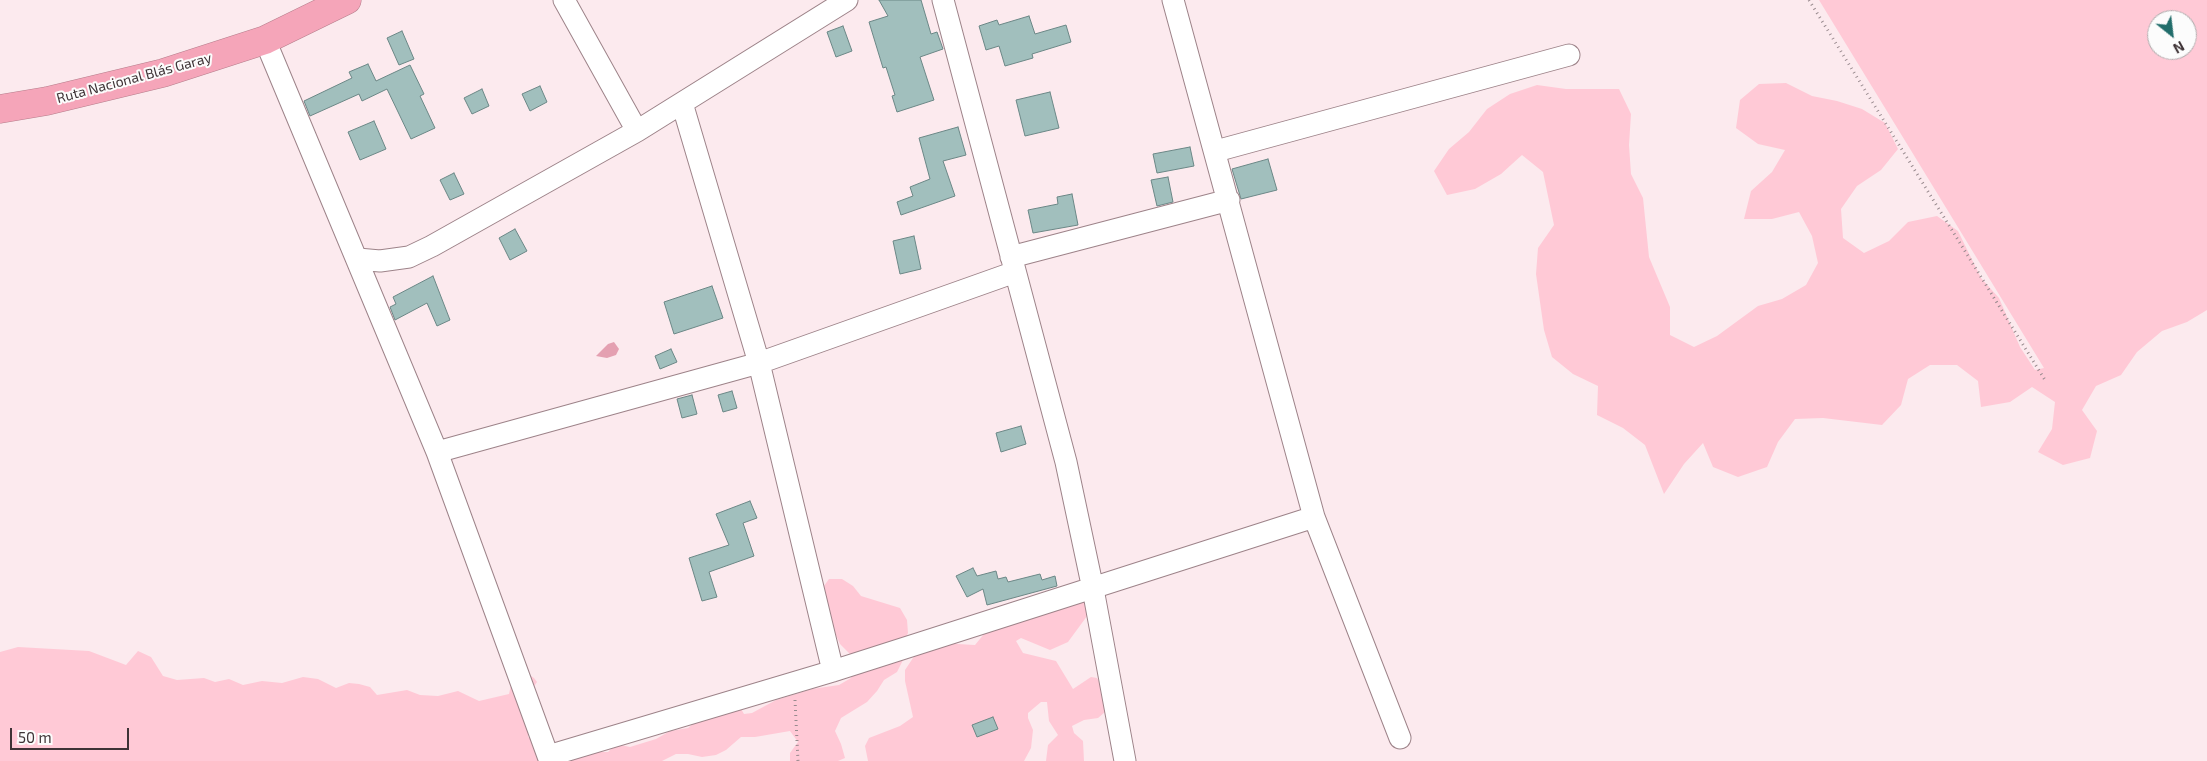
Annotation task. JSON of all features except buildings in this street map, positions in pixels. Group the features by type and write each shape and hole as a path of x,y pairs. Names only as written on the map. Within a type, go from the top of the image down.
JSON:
{"highway":[{"name":"Ruta Nacional Blás Garay","path":"0,109 47,101 163,73 265,40 347,0"}],"street":[{"path":"564,0 637,131"},
{"path":"358,259 380,261 409,257 432,246 637,131 847,0"},
{"path":"943,0 1066,462 1125,761"},
{"path":"1173,0 1216,151 1314,517 1400,738"},
{"path":"265,40 437,452 548,756 833,671 1314,517"},
{"path":"1216,151 1569,54"},
{"path":"682,104 759,363 833,671"},
{"path":"437,452 759,363 1013,264 1229,200"}],"path":[{"path":"1809,0 2044,380"},
{"path":"794,682 798,761"}],"shaded area":[{"path":"1819,0 2207,0 2207,310 2187,322 2162,331 2137,352 2121,375 2096,386 2082,410 2097,431 2090,458 2063,465 2038,452 2052,429 2055,402 2032,387 2010,402 1981,407 1978,381 1957,365 1930,365 1908,379 1901,405 1882,425 1823,418 1795,419 1778,442 1767,467 1738,477 1713,467 1703,443 1684,464 1664,494 1645,445 1623,428 1597,415 1598,386 1573,374 1552,357 1544,330 1536,274 1538,248 1554,225 1543,172 1522,155 1501,174 1475,189 1447,195 1434,171 1449,149 1469,132 1487,109 1510,94 1537,85 1566,89 1619,89 1631,114 1629,145 1631,174 1643,198 1649,257 1670,307 1670,335 1694,347 1717,336 1758,306 1782,299 1806,285 1818,263 1812,236 1799,212 1772,219 1744,219 1751,191 1772,172 1785,150 1758,144 1736,128 1740,100 1759,84 1786,83 1812,96 1862,109 1885,123 1898,149 1881,170 1857,186 1841,209 1843,238 1864,253 1889,241 1908,222 1937,216 1958,231 1981,278 1999,298 2020,347 2035,370 2044,368"},
{"path":"614,342 619,349 616,355 607,358 596,356 608,344"},
{"path":"829,579 842,579 853,586 861,596 900,608 907,620 908,633 902,646 903,660 897,672 884,680 867,702 841,718 835,731 845,758 838,761 790,761 790,753 798,742 790,731 755,737 741,737 726,750 716,755 702,757 676,754 662,761 565,761 589,752 608,752 616,744 630,747 656,739 670,731 688,728 700,718 740,707 744,714 752,713 776,700 812,689 839,685 851,678 856,666 850,654 840,644 829,620 821,590"},
{"path":"1084,599 1090,612 1068,642 1050,650 1021,638 1016,641 1023,653 1056,661 1073,689 1091,677 1097,678 1103,688 1105,712 1098,718 1084,720 1072,726 1074,733 1083,741 1084,761 1046,761 1048,745 1058,735 1049,721 1047,702 1041,702 1028,713 1033,730 1031,748 1024,761 868,761 865,746 869,738 900,726 913,717 905,681 905,670 915,655 949,640 957,644 975,645 984,634"},
{"path":"18,647 89,651 126,665 138,651 151,657 163,676 177,680 204,678 215,682 229,679 243,685 262,681 282,683 303,677 318,679 336,688 349,683 359,684 370,687 377,695 407,690 420,695 438,696 458,691 479,701 509,694 513,676 526,673 537,682 533,688 528,737 535,741 539,749 538,761 0,761 0,652"}]}
